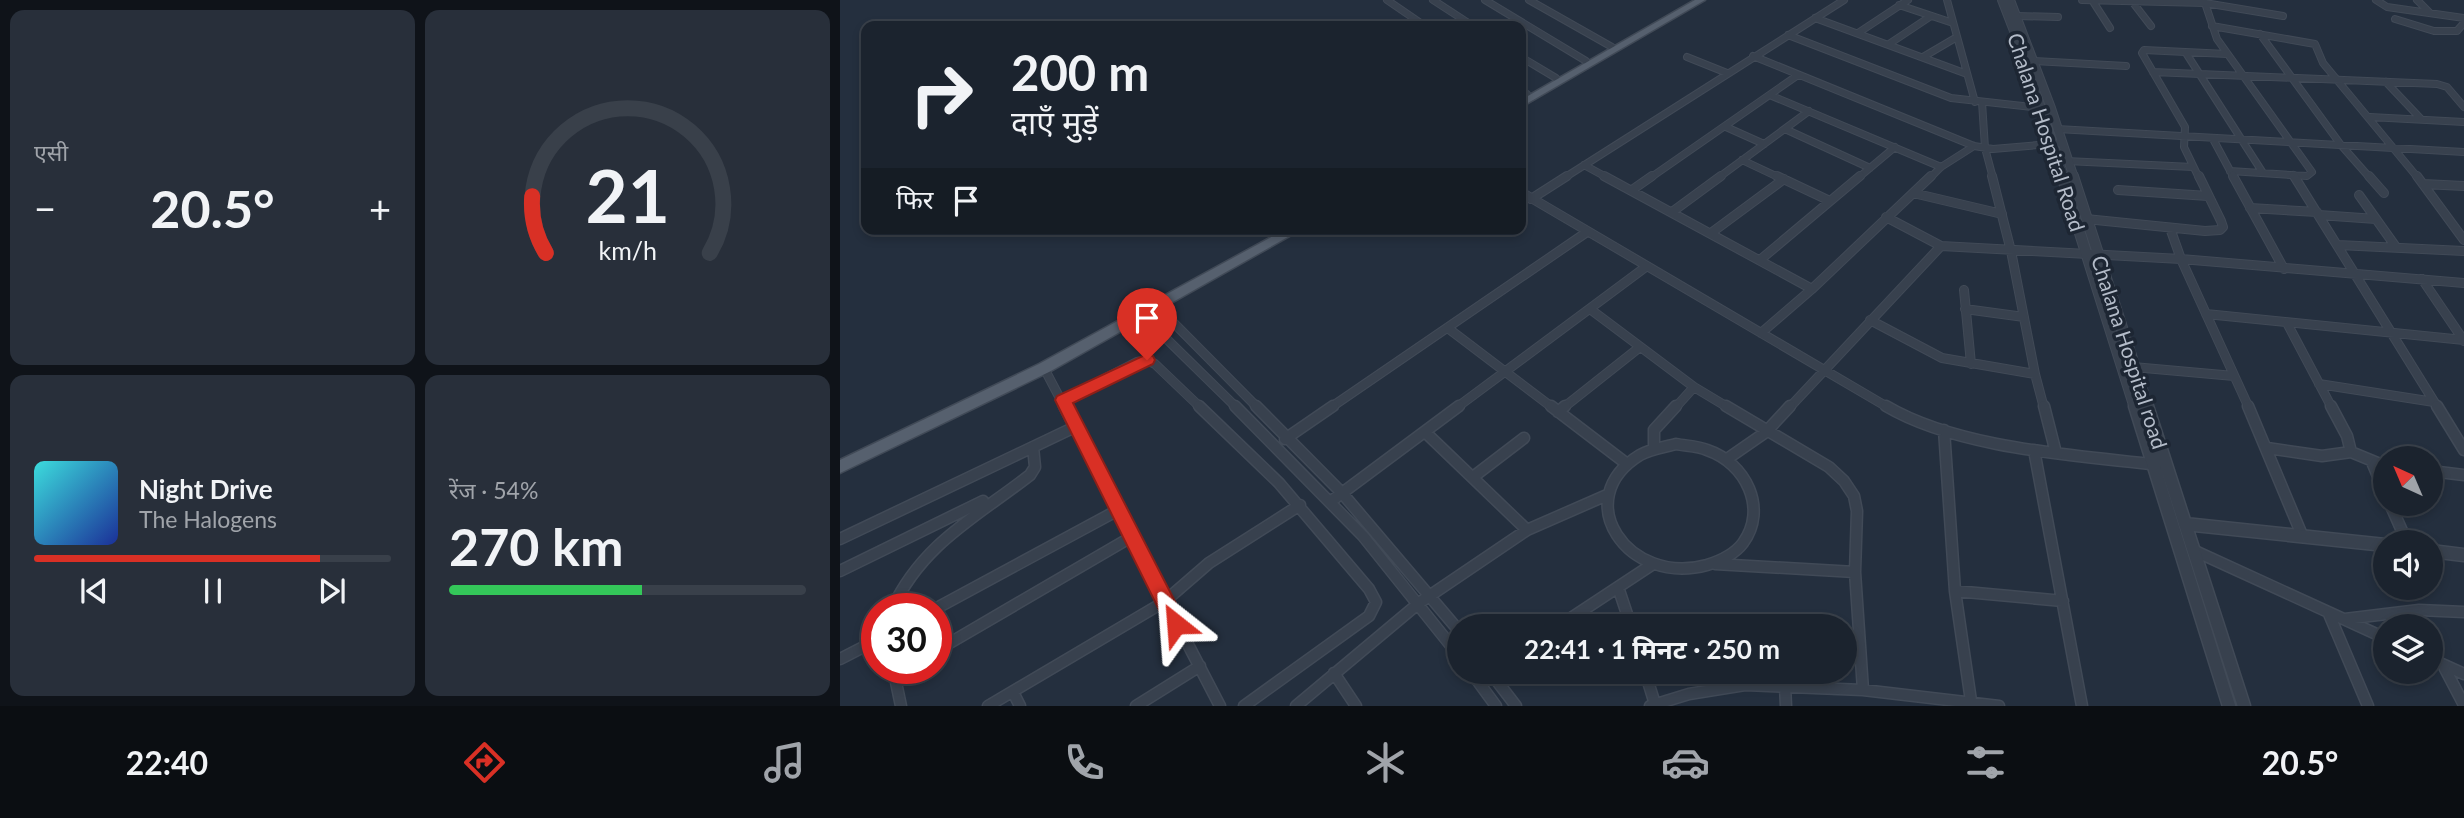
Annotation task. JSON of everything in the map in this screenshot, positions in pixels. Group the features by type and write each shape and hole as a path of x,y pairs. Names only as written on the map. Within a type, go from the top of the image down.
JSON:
{"main road":[{"path":"1526,93 1612,47 1691,0"},
{"path":"1526,101 1701,0"},
{"path":"840,467 1044,369 1273,235"},
{"path":"1156,303 1285,235"},
{"path":"840,457 998,383 1140,312"}],"street":[{"path":"1387,0 1418,21"},
{"path":"1433,0 1465,21"},
{"path":"1485,0 1520,21"},
{"path":"1529,0 1612,47"},
{"path":"1531,198 1844,0"},
{"path":"1858,33 1908,0"},
{"path":"1947,0 1967,74 1978,102 1985,148 2011,251 2035,374 2056,453"},
{"name":"Chalana Hospital Road","path":"2002,0 2040,108 2057,144 2092,253 2152,464 2229,706"},
{"name":"Chalana Hospital road","path":"2010,0 2057,129 2057,144 2066,161 2086,219 2092,253 2195,551 2244,706"},
{"path":"2082,0 2204,1 2283,16"},
{"path":"2092,0 2110,29"},
{"path":"2132,0 2151,26"},
{"path":"2376,0 2387,7 2464,18"},
{"path":"2417,0 2430,13"},
{"path":"2204,1 2217,39 2312,172 2307,176 2230,171"},
{"path":"1899,5 1953,23"},
{"path":"1889,44 1931,16"},
{"path":"2017,16 2058,17"},
{"path":"1815,18 1967,74"},
{"path":"2395,19 2418,27 2451,32 2457,31 2464,23"},
{"path":"1526,25 1586,61"},
{"path":"2212,26 2313,42 2321,59 2397,149 2464,240"},
{"path":"2260,34 2341,145 2384,193"},
{"path":"1788,35 1951,98 2040,108"},
{"path":"1923,57 1957,37"},
{"path":"2086,219 2170,228 2220,230 2223,227 2184,147 2185,127 2142,51 2227,54"},
{"path":"2186,53 2263,173"},
{"path":"1753,56 1974,146 1985,148 2057,144"},
{"path":"1687,57 1727,73"},
{"path":"1526,60 1556,78"},
{"path":"2034,61 2126,66"},
{"path":"2153,72 2442,85 2464,107"},
{"path":"1632,190 1772,96 1798,75"},
{"path":"2386,82 2421,119"},
{"path":"1772,96 1941,167"},
{"path":"1672,212 1809,111"},
{"path":"2370,117 2464,122"},
{"path":"1726,127 1764,144"},
{"path":"1785,129 1870,168"},
{"path":"2057,129 2464,152"},
{"path":"2213,139 2284,269"},
{"path":"1761,333 1812,289 1941,167 1974,146"},
{"path":"1760,260 1895,147"},
{"path":"1742,160 1830,201"},
{"path":"2066,161 2193,167"},
{"path":"1584,165 1812,289"},
{"path":"2293,175 2464,450"},
{"path":"1711,233 1784,179"},
{"path":"2423,184 2464,186"},
{"path":"2118,190 2208,196"},
{"path":"1913,193 2002,214"},
{"path":"1526,195 1894,411 1944,430 2034,450 2166,466"},
{"path":"2359,195 2396,247"},
{"path":"2250,208 2376,219"},
{"path":"1886,217 1941,246 2181,259 2464,283"},
{"path":"2170,228 2181,259 2267,448 2302,535"},
{"path":"1276,446 1587,232"},
{"path":"2338,245 2464,251"},
{"path":"1727,458 1766,432 1941,246"},
{"path":"1330,502 1647,266"},
{"path":"2422,279 2464,340"},
{"path":"1964,290 1971,364"},
{"path":"1156,303 1342,493 1447,615"},
{"path":"1590,309 1694,387 1829,467 1844,481 1854,496 1857,511 1855,572 1863,690"},
{"path":"1965,309 2024,317"},
{"path":"1140,312 1363,536 1447,640"},
{"path":"2206,314 2464,340"},
{"path":"1870,320 1941,358 2035,374"},
{"path":"2287,323 2347,436 2351,452 2372,463"},
{"path":"1449,329 1627,464"},
{"path":"1558,412 1640,346"},
{"path":"1063,400 1147,360 1165,373 1300,505 1370,589 1376,602 1369,616 1244,706"},
{"path":"2133,367 2234,376"},
{"path":"1044,369 1077,426 1164,603 1220,706"},
{"path":"2319,384 2434,402"},
{"path":"1654,448 1654,430 1694,387"},
{"path":"840,539 1077,426"},
{"path":"1944,430 1955,591 1971,701"},
{"path":"1425,432 1527,530"},
{"path":"1473,477 1524,438"},
{"path":"1713,564 1741,544 1754,517 1752,489 1742,472 1727,458 1708,449 1687,444 1654,448 1627,464 1614,479 1607,495 1609,518 1617,537 1633,553 1653,564 1677,569 1713,564 1855,572"},
{"path":"897,593 913,568 945,536 1019,484 1035,467 1033,447"},
{"path":"2267,448 2333,456 2344,456 2351,452"},
{"path":"2034,450 2082,706"},
{"path":"2443,472 2464,475"},
{"path":"840,571 1019,484"},
{"path":"1296,706 1419,603 1527,530 1607,495"},
{"path":"988,706 1164,603 1209,563 1300,505"},
{"path":"952,600 1120,509"},
{"path":"2185,524 2373,544"},
{"path":"952,642 1133,536"},
{"path":"2195,551 2373,633"},
{"path":"2443,552 2464,555"},
{"path":"1577,614 1653,564"},
{"path":"1618,587 1627,614"},
{"path":"1955,591 2063,601"},
{"path":"2343,619 2393,611 2438,609 2464,612"},
{"path":"2329,614 2368,706"},
{"path":"840,659 861,648"},
{"path":"2443,665 2464,674"},
{"path":"2443,665 2464,705"},
{"path":"1136,706 1200,666"},
{"path":"1334,673 1356,706"},
{"path":"896,684 901,706"},
{"path":"1480,684 1496,706"},
{"path":"1500,684 1516,706"},
{"path":"1648,684 1653,705 1689,694 1745,685 1863,690 1999,706"},
{"path":"1785,686 1786,706"},
{"path":"1013,692 1020,706"}],"route":[{"path":"1147,360 1137,362 1063,400 1176,624"}]}
